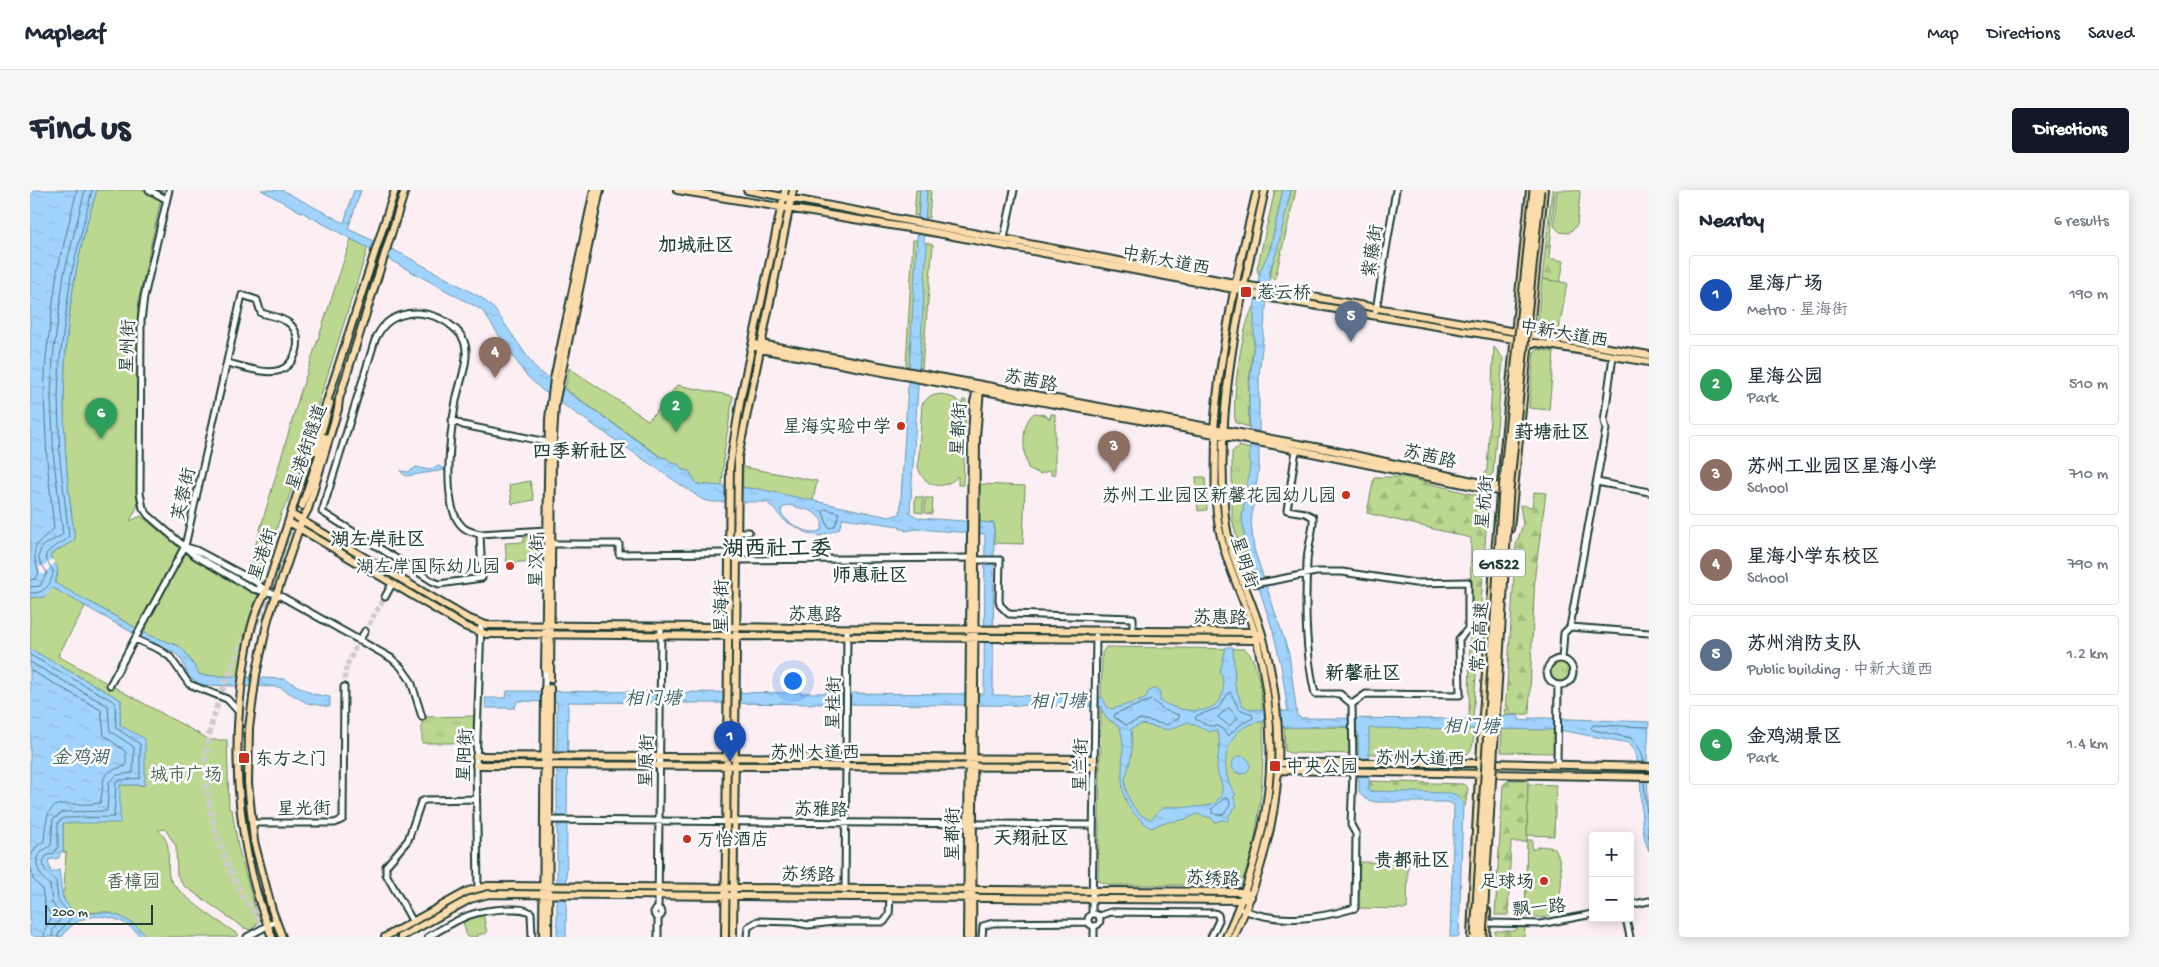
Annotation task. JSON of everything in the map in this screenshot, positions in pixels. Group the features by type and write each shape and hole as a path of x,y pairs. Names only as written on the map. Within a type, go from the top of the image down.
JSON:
{"highway":[{"name":"常台高速","path":"1475,937 1503,490 1534,190"},
{"name":"常台高速","path":"1482,937 1509,490 1540,190"}],"main road":[{"name":"星港街","path":"272,937 267,926 251,868 242,823 239,766 243,675 258,606 266,591 289,522 303,472 330,397 395,190"},
{"name":"星港街","path":"282,937 258,862 252,823 248,739 256,675 268,619 299,528 315,489 338,409 339,399 405,190"},
{"name":"星汉街","path":"550,679 546,530 553,403 594,190"},
{"name":"星汉街","path":"557,379 600,190"},
{"name":"中新大道西","path":"677,190 780,208 789,207 1004,238 1243,288 1271,298 1375,316 1649,355"},
{"path":"692,190 727,199"},
{"name":"中新大道西","path":"747,190 784,193 792,198 913,225"},
{"name":"星海街","path":"733,937 734,702 737,628 736,482 743,426 793,190"},
{"name":"星明街","path":"1254,632 1227,560 1219,531 1215,432 1218,380 1234,286 1257,190"},
{"name":"星明街","path":"1226,937 1242,909 1267,844 1278,771 1276,710 1245,586 1226,526 1224,434 1228,381 1243,288 1265,190"},
{"name":"星杭街","path":"1470,937 1480,730 1499,490 1530,190"},
{"name":"星杭街","path":"1486,937 1495,715 1513,493 1522,408 1525,337 1544,190"},
{"name":"星海街","path":"725,937 728,509 732,442 784,193"},
{"name":"中新大道西","path":"928,227 1234,286"},
{"path":"1521,274 1527,288 1525,337"},
{"name":"中新大道西","path":"1255,291 1273,290 1376,308 1514,336"},
{"name":"中新大道西","path":"1525,337 1649,362"},
{"name":"苏茜路","path":"752,345 979,389 1246,437 1296,450 1513,493"},
{"name":"星都街","path":"972,937 970,824 972,630 976,559 973,535 972,437 979,389"},
{"name":"星港街隧道","path":"330,397 329,410 300,505 339,399"},
{"name":"苏茜路","path":"1264,441 1339,452 1499,490"},
{"name":"星汉街","path":"548,627 551,544 550,443"},
{"name":"苏惠路","path":"291,514 481,624 548,627 1254,632 1259,638"},
{"name":"苏惠路","path":"289,522 464,626 480,632 548,635 727,637 1259,638"},
{"name":"星汉街","path":"545,669 548,635"},
{"name":"星明街","path":"1248,895 1265,819 1271,766 1270,726 1259,638"},
{"name":"星汉街","path":"547,688 553,820 549,886"},
{"name":"苏州大道西","path":"476,756 1094,759"},
{"path":"1278,761 1271,766 1278,771"},
{"name":"苏州大道西","path":"1278,761 1557,764 1649,767"},
{"name":"苏州大道西","path":"476,765 1094,767"},
{"name":"星汉街","path":"548,937 550,766"},
{"name":"苏州大道西","path":"1278,771 1649,777"},
{"name":"苏绣路","path":"385,937 478,887 570,886 1094,891 1248,895"},
{"name":"苏绣路","path":"406,936 479,895 1242,900 1248,895"},
{"name":"星汉街","path":"543,937 549,895"},
{"name":"星都街","path":"967,937 970,898"},
{"name":"星明街","path":"1234,937 1242,909 1242,900"}],"street":[{"path":"149,190 166,199"},
{"name":"星州街","path":"169,190 144,297 140,329 140,498 143,508 148,515 185,546 256,582 266,591 277,594 391,658 404,670 415,690 419,713 422,716"},
{"path":"1004,238 1014,190"},
{"name":"紫藤街","path":"1375,316 1396,190"},
{"name":"芙蓉街","path":"110,685 185,546 226,363 242,295 257,300 261,313 290,324 296,332 298,341 296,350 285,368 277,371 226,363"},
{"path":"480,534 482,578 439,584 322,512 375,340 380,329 390,320 406,313 424,313 448,323 464,340 465,358 452,420 449,474 452,507 460,526 470,532 480,534 546,530"},
{"path":"1562,659 1564,633 1570,627 1606,429 1604,421 1613,356"},
{"path":"452,420 463,425 550,443"},
{"path":"451,435 463,425"},
{"path":"1296,450 1287,510 1306,513 1312,517 1307,563 1306,634 1316,694 1340,694 1352,704"},
{"path":"1597,482 1649,492"},
{"path":"736,532 749,532"},
{"path":"551,544 619,544 619,554 728,553"},
{"path":"736,560 813,560 816,558 1000,560 999,600 1000,605 1009,614 1132,618 1133,631"},
{"path":"849,558 849,565"},
{"path":"1245,586 1308,574 1342,572 1415,583 1468,582 1468,629 1459,639 1460,695 1366,694 1352,704"},
{"path":"385,597 392,584"},
{"name":"星阳街","path":"478,887 476,756 481,624"},
{"path":"1570,627 1649,633"},
{"name":"星原街","path":"658,937 658,917 662,912 658,909 661,628"},
{"name":"星桂街","path":"845,897 848,629"},
{"path":"360,640 365,631"},
{"name":"星兰街","path":"1095,914 1093,825 1096,631"},
{"path":"136,638 160,650 173,662 186,682 227,699 237,708 240,714"},
{"path":"1562,659 1572,666 1574,674 1570,681 1558,685 1551,681 1547,670 1554,660 1562,659"},
{"name":"星汉街","path":"545,669 547,688"},
{"name":"星汉街","path":"547,688 550,679"},
{"path":"1557,764 1558,685"},
{"name":"星光街","path":"252,823 335,823 343,819 344,687"},
{"path":"1352,704 1355,762"},
{"path":"1242,909 1266,918 1314,918 1355,908 1356,834 1352,825 1355,772"},
{"path":"413,922 386,874 386,866 408,840 421,802 425,800 476,799"},
{"name":"苏雅路","path":"553,820 1093,825"},
{"path":"747,937 748,927 758,921 804,924 884,922 888,915 890,897"},
{"path":"1634,904 1649,901"},
{"path":"428,937 473,912 486,909 525,909 531,913 532,937"},
{"path":"1088,922 1088,917 1111,912 1215,913 1218,915 1219,920 1211,937"},
{"path":"1094,926 1099,922 1095,914"},
{"name":"飘一路","path":"1486,923 1540,924 1589,915"},
{"path":"247,937 276,921"},
{"path":"982,937 984,926 993,923 1088,922 1094,926"},
{"path":"1627,922 1630,937"},
{"path":"1094,926 1094,937"}],"green space":[{"path":"97,190 163,190 139,298 137,323 138,505 130,521 141,516 182,550 258,594 245,633 239,677 200,675 179,646 149,635 88,601 58,656 210,740 227,740 229,809 232,810 238,847 259,922 251,930 244,928 183,885 177,875 176,846 165,829 158,830 163,835 168,846 168,869 172,882 200,908 239,935 235,937 147,937 134,924 119,916 106,912 78,913 68,907 61,892 64,891 66,852 63,852 63,823 120,785 144,785 120,725 121,700 30,649 30,598 55,583 58,574 50,556 75,539 66,450 64,407 65,363 75,277 84,234"},
{"path":"916,190 920,190 918,216 914,215"},
{"path":"927,190 931,190 929,218 925,217"},
{"path":"1275,190 1283,190 1270,250 1259,275 1257,269"},
{"path":"1291,190 1296,190 1275,279 1269,278"},
{"path":"1552,190 1555,190 1549,258 1564,261 1560,282 1542,279"},
{"path":"1557,190 1579,190 1577,225 1569,233 1560,232 1554,226"},
{"path":"351,239 368,247 288,500 282,511 262,576 257,580 247,574 299,397"},
{"path":"913,240 917,240 910,366 906,365"},
{"path":"926,242 933,245 922,368 919,367"},
{"path":"1542,279 1567,283 1559,330 1537,326"},
{"path":"1255,306 1254,341 1249,383 1249,427 1236,423 1235,400 1242,343 1250,313"},
{"path":"1494,347 1503,358 1493,473 1489,477 1481,476 1487,471"},
{"path":"1537,349 1554,352 1549,410 1529,408 1534,352"},
{"path":"569,368 648,420 662,406 677,385 733,396 724,453 722,487 697,484 689,471 682,470 678,464 671,463 667,458 661,457 565,389"},
{"path":"942,394 954,398 962,404 963,400 966,400 963,485 958,485 958,476 947,484 935,485 930,483 921,474 918,467 922,404 930,396"},
{"path":"1035,413 1045,415 1050,419 1051,414 1055,414 1055,475 1051,475 1051,470 1040,474 1028,468 1024,446 1025,430 1030,417"},
{"path":"1239,446 1251,449 1250,473 1242,518 1254,580 1250,577 1232,519 1232,452"},
{"path":"743,467 817,481 813,501 742,487"},
{"path":"1196,477 1205,477 1207,510 1198,511"},
{"path":"1374,477 1404,477 1479,496 1488,501 1473,719 1469,719 1471,538 1367,513"},
{"path":"530,481 534,500 512,504 509,485"},
{"path":"979,484 1025,486 1023,544 994,543 994,523 979,523"},
{"path":"1534,492 1546,493 1535,574 1529,714 1505,715 1516,545 1523,524 1520,505 1532,507"},
{"path":"915,497 923,497 923,513 915,512"},
{"path":"925,498 933,498 932,514 925,513"},
{"path":"534,536 536,556 532,556 532,561 507,563 505,543 524,542 524,537"},
{"name":"中央公园","path":"1106,647 1244,649 1254,662 1260,689 1263,724 1263,764 1260,804 1254,840 1247,869 1238,885 1110,885 1098,881 1102,653"},
{"path":"1560,661 1568,664 1571,672 1568,680 1560,683 1552,680 1549,672 1552,664"},
{"path":"422,713 426,717 476,716 476,743 422,743"},
{"path":"1284,727 1474,728 1472,747 1465,755 1290,753 1285,751"},
{"path":"1531,728 1556,730 1555,753 1501,752 1502,729"},
{"path":"1509,780 1528,780 1527,842 1511,842 1508,915 1495,915 1503,785"},
{"path":"1368,781 1463,784 1468,788 1465,807 1454,794 1373,792 1368,789"},
{"path":"1528,784 1556,785 1554,836 1527,835"},
{"path":"1527,840 1532,840 1532,850 1541,846 1554,848 1561,867 1560,895 1556,907 1550,915 1542,918 1530,913 1529,917 1525,917"},
{"path":"1357,862 1408,863 1407,909 1356,908"},
{"path":"483,914 487,933 477,935 478,937 467,937 463,921"},
{"path":"1520,927 1525,928 1524,937 1495,937 1495,931 1514,931"}],"water":[{"path":"30,190 97,190 84,233 75,277 65,363 66,450 75,539 50,556 58,569 55,583 149,635 179,646 200,675 284,679 313,694 330,697 330,707 307,703 279,687 201,685 189,677 181,659 174,652 149,642 53,588 44,597 30,598"},
{"name":"相门塘","path":"261,190 282,190 344,223 354,190 361,190 348,229 402,254 482,298 495,310 536,369 660,457 667,458 671,463 678,464 682,470 689,471 697,484 759,489 889,517 900,514 920,190 927,190 924,242 927,246 910,513 919,518 994,523 993,695 1099,697 1103,698 1107,707 1112,709 1145,699 1148,692 1155,688 1160,692 1160,701 1167,705 1186,710 1205,710 1220,700 1223,691 1223,679 1220,672 1226,647 1233,647 1235,686 1242,705 1249,709 1288,711 1281,665 1273,631 1246,548 1242,518 1250,466 1249,391 1254,341 1254,309 1260,271 1270,250 1283,190 1291,190 1277,251 1270,270 1259,376 1259,467 1251,522 1254,549 1289,654 1297,716 1302,718 1475,719 1519,715 1519,720 1529,721 1529,718 1545,718 1649,722 1647,758 1649,851 1642,824 1638,765 1635,753 1629,743 1559,730 1369,728 1369,791 1451,793 1458,796 1463,803 1459,937 1450,937 1454,805 1448,802 1375,802 1365,799 1359,792 1358,733 1354,728 1337,726 1285,727 1269,722 1259,722 1247,726 1238,732 1231,741 1227,751 1227,774 1230,785 1236,795 1233,797 1237,805 1228,816 1230,818 1227,821 1215,822 1211,818 1197,814 1187,819 1162,823 1151,828 1132,811 1127,803 1122,785 1123,744 1120,727 1106,718 1100,706 568,702 566,937 557,937 557,702 517,701 515,708 486,708 485,698 506,698 507,691 984,694 985,534 916,529 905,531 905,529 900,529 899,526 843,518 839,529 820,536 807,533 785,521 767,502 713,502 703,500 542,390 525,374 482,310","holes":["789,505 812,511 822,520 822,529 812,532 792,524 781,513 782,508","1188,722 1210,732 1216,730 1218,734 1217,768 1222,787 1219,798 1207,806 1164,808 1152,819 1146,818 1135,809 1126,789 1125,782 1132,753 1131,729 1142,724 1168,730"]},
{"path":"439,466 445,470 406,476 400,471 409,472 416,467 429,470"},
{"name":"金鸡湖","path":"30,649 121,700 120,725 145,739 145,785 120,785 120,823 63,823 63,852 60,852 59,858 48,860 51,873 59,870 63,898 72,911 82,914 106,912 119,916 134,924 147,937 141,937 123,922 101,916 79,921 70,927 62,937 30,937"},
{"path":"1241,756 1247,759 1250,765 1247,771 1241,774 1235,771 1232,765 1235,759"}],"pier":[{"path":"52,559 55,563 48,569 46,574 40,574 39,567"}],"tunnel":[{"path":"278,562 299,505"},
{"path":"253,631 283,560"},
{"path":"365,631 385,597"},
{"path":"249,629 224,687 214,717 207,747 206,781 216,833 228,866 242,894 268,932"},
{"path":"344,687 346,667 359,641"}],"place":[{"name":"惹云桥","path":"1246,292"},
{"name":"苏州消防支队","path":"1351,342"},
{"name":"星海小学东校区","path":"495,378"},
{"name":"星海实验中学","path":"901,426"},
{"name":"星海公园","path":"676,432"},
{"name":"金鸡湖景区","path":"101,439"},
{"name":"苏州工业园区星海小学","path":"1114,472"},
{"name":"苏州工业园区新馨花园幼儿园","path":"1346,495"},
{"name":"湖左岸国际幼儿园","path":"510,566"},
{"name":"东方之门","path":"244,758"},
{"name":"星海广场","path":"730,762"},
{"name":"中央公园","path":"1275,766"},
{"name":"万怡酒店","path":"687,839"},
{"name":"足球场","path":"1544,881"}],"district":[{"name":"加城社区","path":"696,244"},
{"name":"葑塘社区","path":"1552,431"},
{"name":"四季新社区","path":"580,450"},
{"name":"湖左岸社区","path":"378,538"},
{"name":"湖西社工委","path":"777,547"},
{"name":"师惠社区","path":"870,574"},
{"name":"新馨社区","path":"1363,672"},
{"name":"天翔社区","path":"1031,837"},
{"name":"贵都社区","path":"1412,859"}],"park label":[{"name":"城市广场","path":"186,774"},
{"name":"香樟园","path":"133,881"}]}
